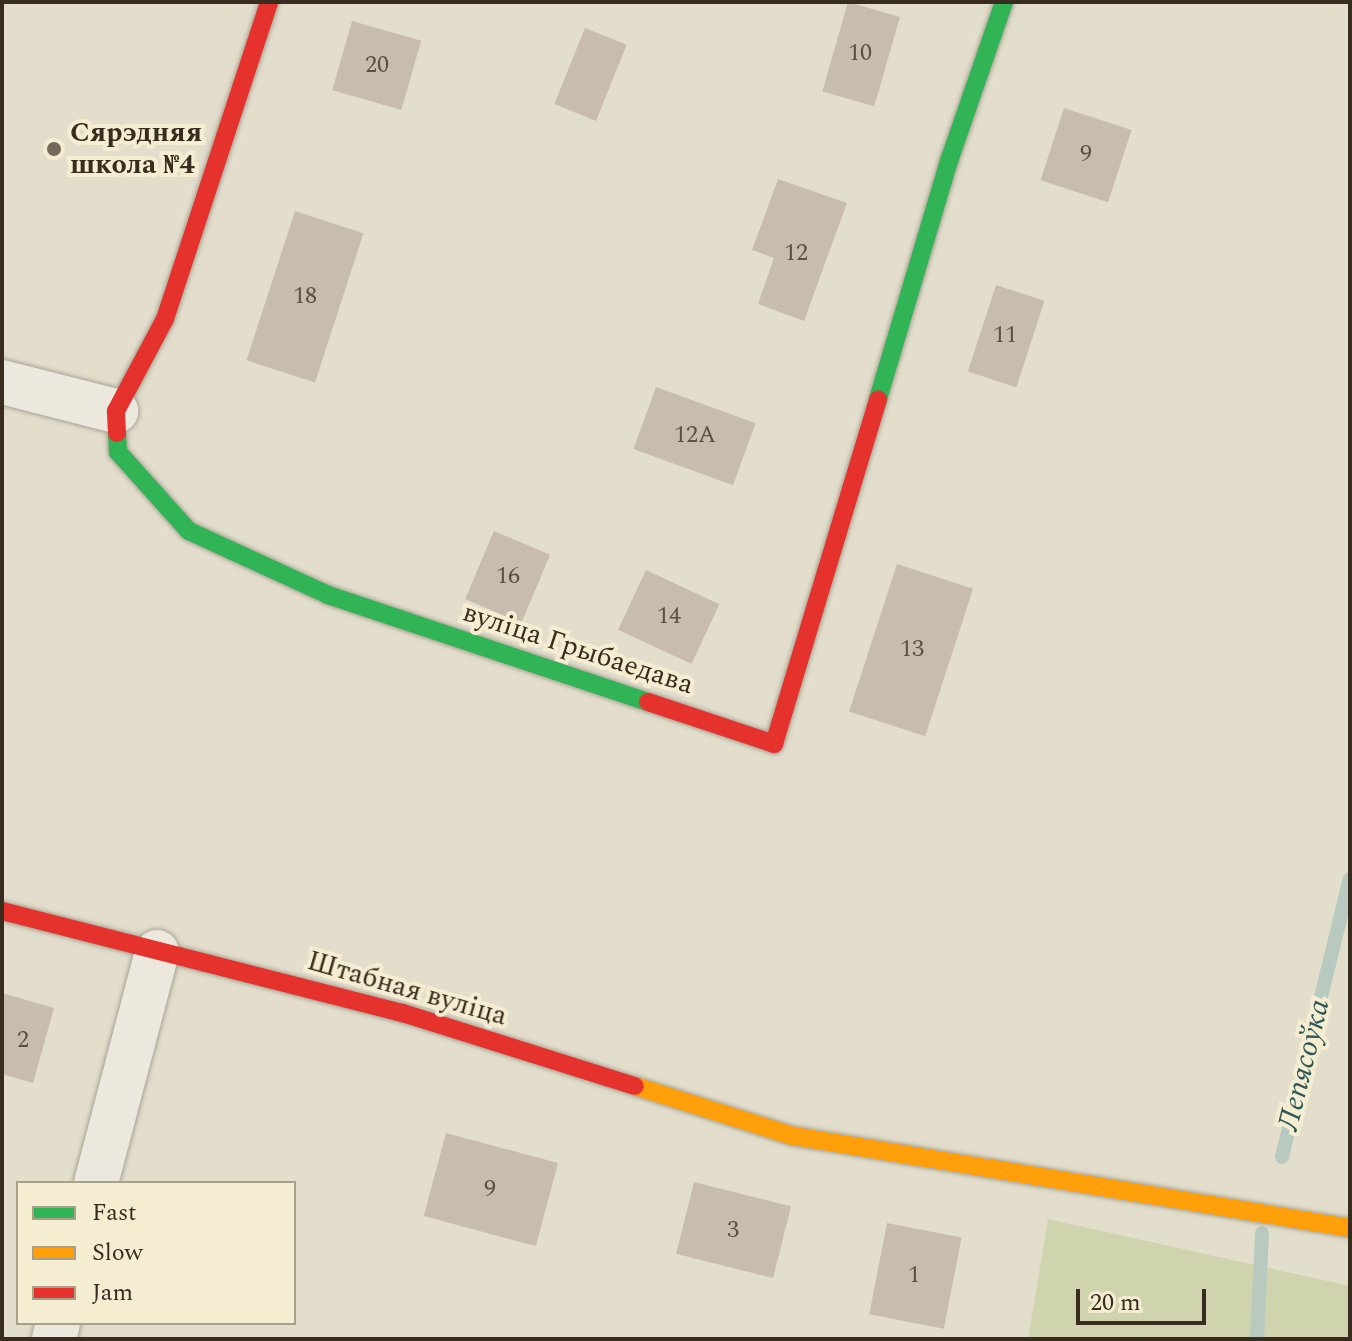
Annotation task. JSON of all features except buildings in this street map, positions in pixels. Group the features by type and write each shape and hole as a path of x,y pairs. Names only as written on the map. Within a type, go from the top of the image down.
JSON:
{"street":[{"path":"2,382 116,411 165,319 269,2"},
{"name":"вуліца Грыбаедава","path":"116,411 118,452 189,531 328,595 774,744 949,161 1004,2"},
{"name":"Штабная вуліца","path":"2,911 403,1013 793,1136 1350,1228"},
{"path":"97,1181 157,952"}],"green space":[{"path":"1048,1219 1350,1286 1350,1339 1028,1339"}],"waterway":[{"name":"Лепясоўка","path":"1282,1157 1350,879"},
{"name":"Лепясоўка","path":"1257,1339 1262,1233"}],"traffic: fast":[{"path":"878,399 949,161 1004,2"},
{"path":"117,433 118,452 189,531 328,595 648,702"}],"traffic: slow":[{"path":"635,1086 793,1136 1350,1228"}],"traffic: jam":[{"path":"117,433 116,411 165,319 269,2"},
{"path":"648,702 774,744 878,399"},
{"path":"2,911 403,1013 635,1086"}],"place":[{"name":"Сярэдняя школа №4","path":"54,149"}]}
